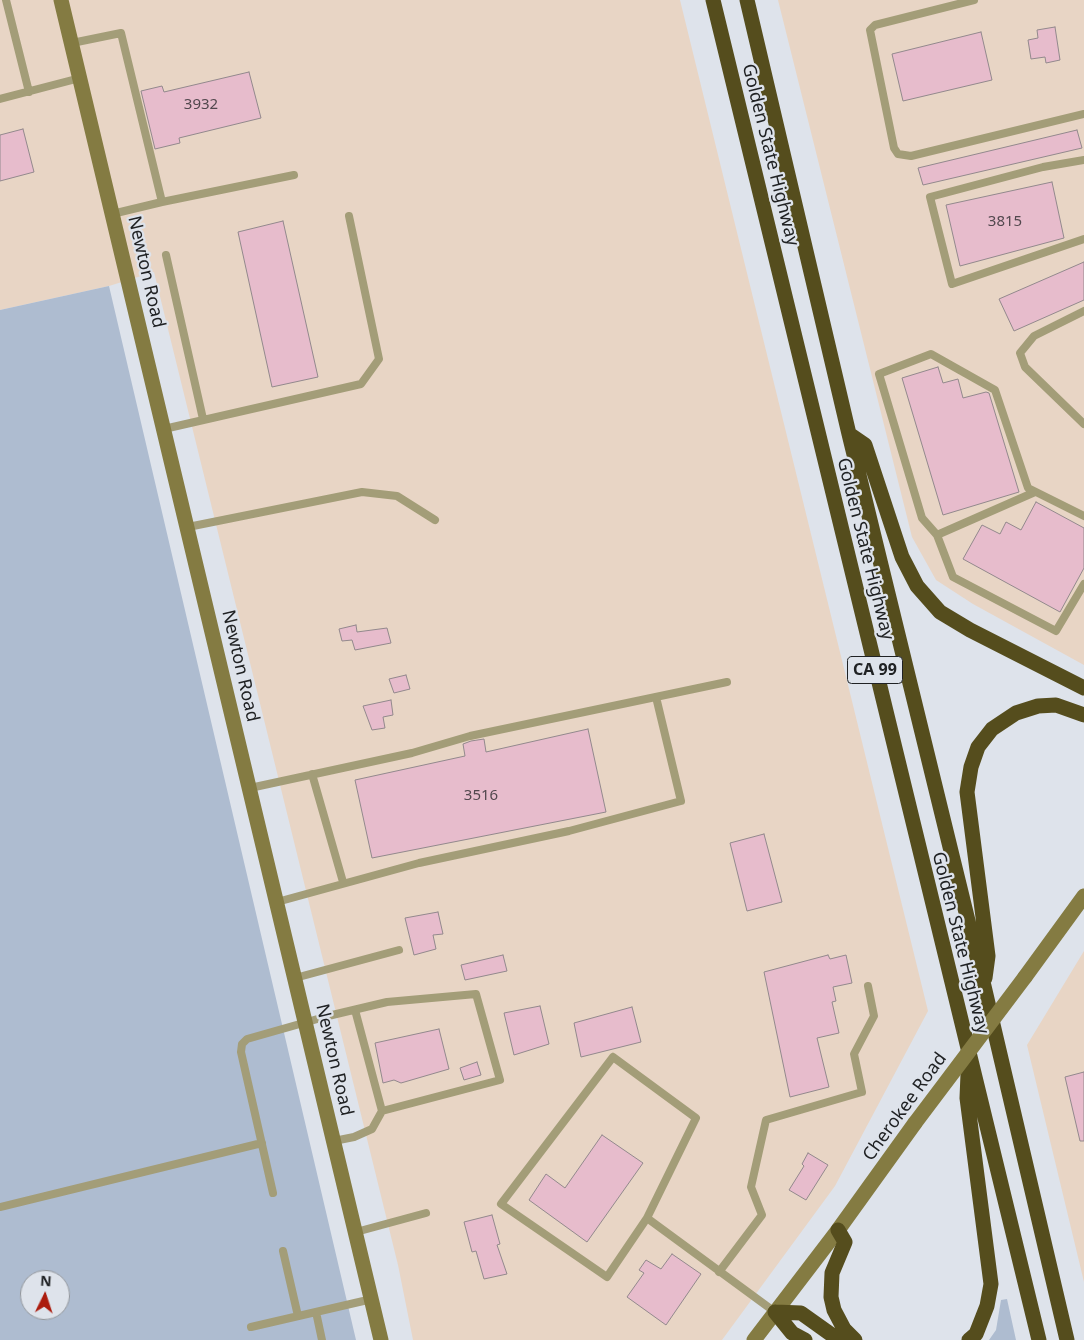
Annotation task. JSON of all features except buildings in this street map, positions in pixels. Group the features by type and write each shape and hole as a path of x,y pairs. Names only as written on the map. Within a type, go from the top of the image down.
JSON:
{"highway":[{"name":"Golden State Highway","path":"713,0 968,1055 1039,1340"},
{"name":"Golden State Highway","path":"747,0 849,434 984,986 1067,1340"},
{"path":"849,434 865,445 902,557 917,586 940,612 970,630 1084,688"},
{"path":"984,986 988,956 967,792 971,767 978,746 992,729 1016,713 1038,706 1056,705 1084,715"},
{"path":"968,1055 967,1098 991,1284 988,1306 976,1334 969,1340"},
{"path":"838,1230 845,1242 832,1273 831,1296 834,1310 844,1329 855,1340"},
{"path":"775,1312 792,1332 805,1340"},
{"path":"775,1312 801,1313 839,1340"}],"street":[{"name":"Newton Road","path":"61,0 381,1340"},
{"name":"Cherokee Road","path":"754,1340 838,1230 1084,896"}],"lane":[{"path":"6,0 29,92"},
{"path":"974,0 875,25 870,30 894,148 898,154 911,156 1084,114"},
{"path":"72,43 121,33 162,202"},
{"path":"0,99 80,78"},
{"path":"1084,160 1043,167 930,197 952,284 1084,239"},
{"path":"112,214 294,175"},
{"path":"164,429 361,384 379,359 349,216"},
{"path":"166,255 203,420"},
{"path":"1084,311 1034,336 1020,353 1025,368 1084,424"},
{"path":"1084,516 1028,488 995,390 931,354 879,374 922,518 937,535 954,578 1056,631 1084,584"},
{"path":"188,527 362,492 397,496 435,520"},
{"path":"937,535 1034,492"},
{"path":"250,788 412,753 470,736 726,682"},
{"path":"277,902 343,882 419,863 569,832 681,801 656,697"},
{"path":"312,774 343,882"},
{"path":"295,978 399,950"},
{"path":"719,1272 762,1215 751,1187 766,1120 862,1092 854,1054 874,1016 868,986"},
{"path":"272,1192 241,1052 242,1044 247,1038 387,1002 476,994 500,1080 382,1111"},
{"path":"334,1141 354,1137 372,1129 382,1111 355,1010"},
{"path":"613,1057 696,1118 647,1218 607,1277 502,1204 613,1057"},
{"path":"0,1207 262,1144"},
{"path":"356,1232 426,1212"},
{"path":"647,1218 775,1312"},
{"path":"283,1251 298,1316"},
{"path":"250,1327 372,1299"},
{"path":"316,1312 322,1340"}],"shaded area":[{"path":"0,0 680,0 928,1011 835,1186 722,1340 413,1340 398,1265 154,272 109,286 0,310"},
{"path":"778,0 1084,0 1084,665 973,604 936,580 912,537"},
{"path":"109,286 356,1340 0,1340 0,310"},
{"path":"1084,951 1084,1282 1027,1045"},
{"path":"1007,1299 1016,1340 989,1340 996,1330 1001,1300"}]}
